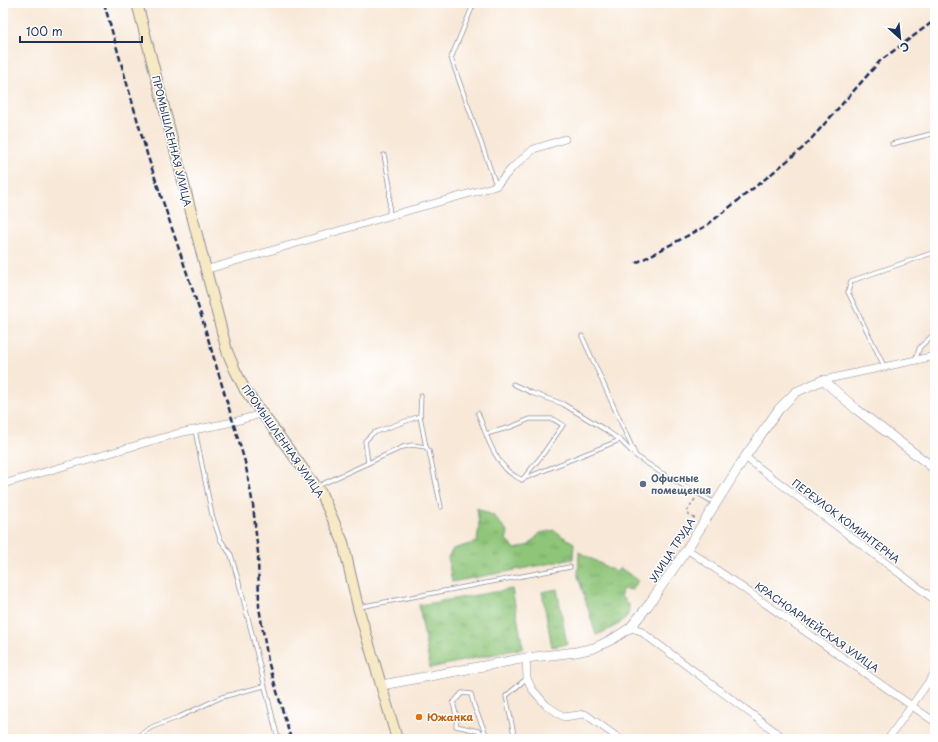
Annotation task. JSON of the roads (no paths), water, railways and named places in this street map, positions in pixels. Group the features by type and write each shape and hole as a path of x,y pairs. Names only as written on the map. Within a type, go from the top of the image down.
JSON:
{"main road":[{"name":"ПРОМЫШЛЕННАЯ УЛИЦА","path":"137,3 227,351 234,370 245,390 320,493 343,542 358,607 397,739"}],"street":[{"path":"205,270 496,186 512,168 534,149 565,139"},
{"name":"УЛИЦА ТРУДА","path":"382,685 526,658 576,652 594,648 613,639 630,628 648,606 687,549 715,502 745,457 779,409 796,392 823,380 935,356"},
{"path":"823,380 856,409 935,470"},
{"path":"3,484 179,433 233,422 261,414"},
{"name":"ПЕРЕУЛОК КОМИНТЕРНА","path":"745,457 935,600"},
{"name":"КРАСНОАРМЕЙСКАЯ УЛИЦА","path":"687,549 935,722"},
{"path":"630,628 638,630 785,739"},
{"path":"526,658 527,678 532,689 546,705 564,717 585,714 620,739"},
{"path":"888,739 935,673"}],"lane":[{"path":"474,3 451,58 496,186"},
{"path":"892,144 935,133"},
{"path":"384,155 390,186 389,216"},
{"path":"884,367 848,292 851,281 935,252"},
{"path":"915,361 920,347 935,333"},
{"path":"582,336 636,456"},
{"path":"513,384 562,404 620,440 636,456 663,474 715,502"},
{"path":"421,395 420,416 426,447 429,451 441,506"},
{"path":"478,412 486,434 498,458 507,470 522,480"},
{"path":"368,463 365,440 373,433 420,416"},
{"path":"486,434 511,427 530,419 553,419 563,425 543,454 522,480"},
{"path":"195,430 212,515 220,539 231,555 278,739"},
{"path":"522,480 620,440"},
{"path":"316,487 412,445 426,447"},
{"path":"358,607 570,567"},
{"path":"516,739 506,696 527,678"},
{"path":"133,739 152,727 180,717 222,697 264,686"},
{"path":"485,734 456,726 457,718 453,702 462,693 471,694 474,706 488,739"}],"railway":[{"path":"104,3 147,154 201,315 245,462 253,505 258,553 259,607 268,661 291,739"},
{"path":"636,263 706,226 770,175 804,147 880,61 935,20"}],"place":[{"name":"Офисные помещения","path":"643,484"},
{"name":"Южанка","path":"419,717"}]}
